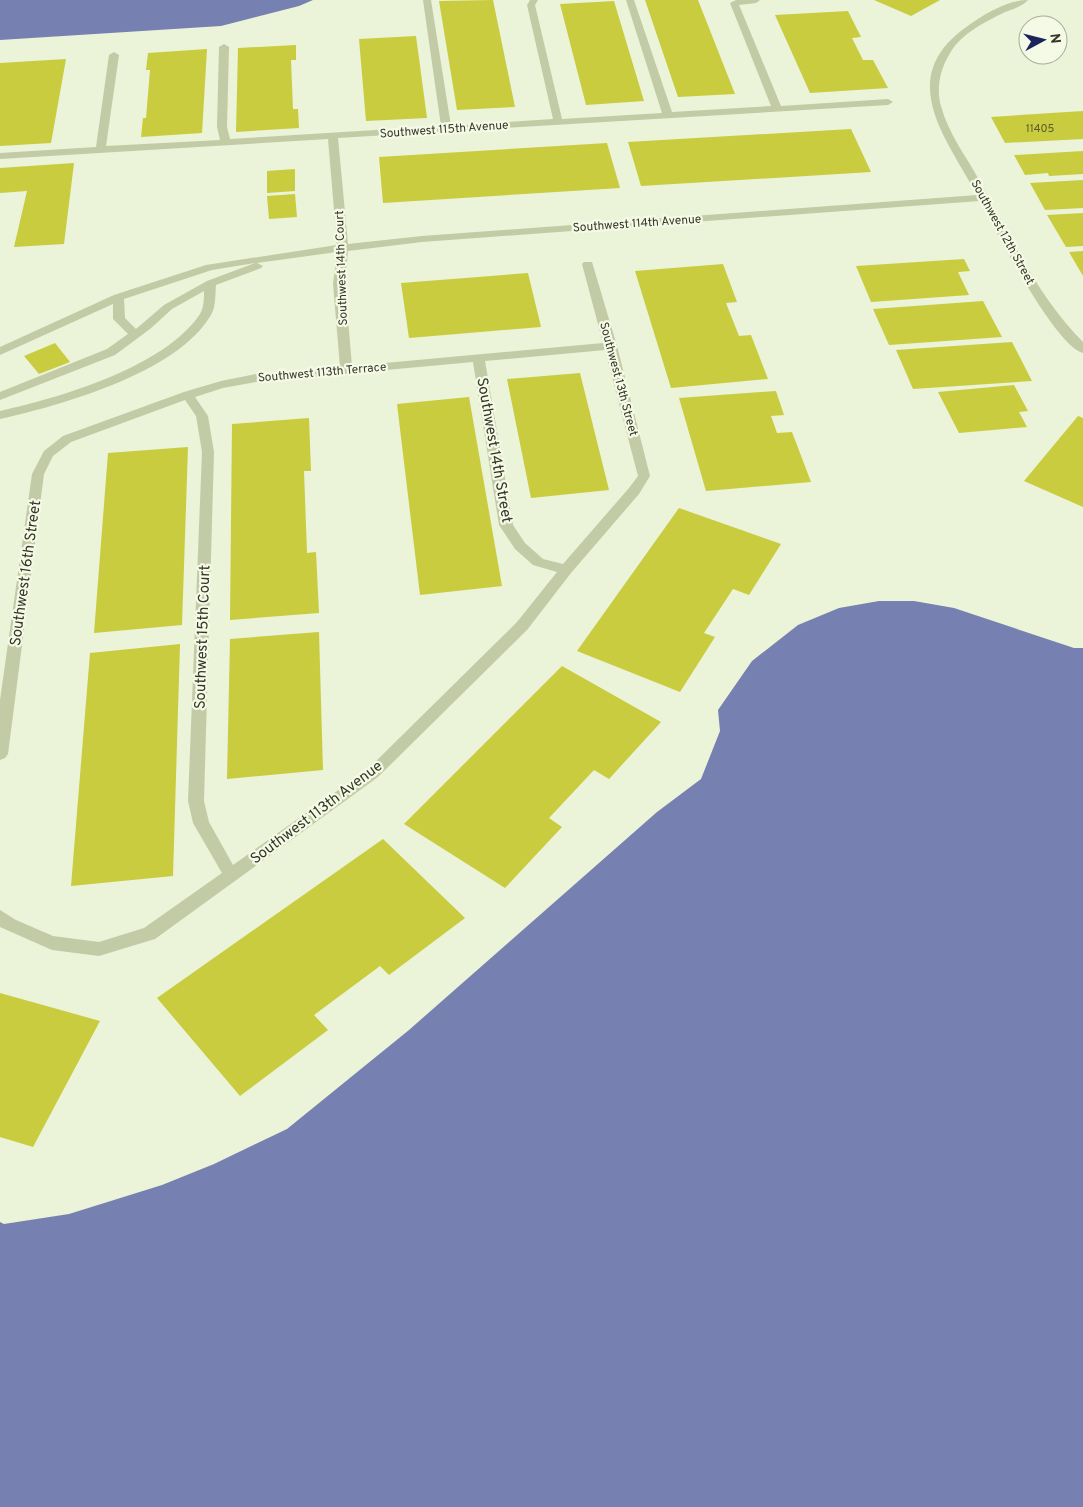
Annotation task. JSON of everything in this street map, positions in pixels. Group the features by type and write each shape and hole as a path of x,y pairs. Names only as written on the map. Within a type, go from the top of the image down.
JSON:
{"street":[{"path":"427,0 446,128"},
{"path":"534,0 531,4 558,121"},
{"path":"630,0 668,115"},
{"path":"756,0 734,1 777,108"},
{"name":"Southwest 12th Street","path":"1024,0 978,22 954,41 939,64 935,82 936,106 948,133 1029,278 1058,323 1083,349"},
{"path":"224,47 222,127 226,142"},
{"path":"102,149 114,55"},
{"name":"Southwest 115th Avenue","path":"0,156 888,102"},
{"name":"Southwest 14th Court","path":"333,136 343,247 339,284 346,370"},
{"name":"Southwest 114th Avenue","path":"292,254 422,239 984,198"},
{"path":"0,396 111,352 146,327 168,306 211,283 292,254"},
{"path":"0,351 118,297 210,267 292,254"},
{"name":"Southwest 13th Street","path":"588,264 644,476 634,491"},
{"path":"0,414 28,409 77,392 128,373 160,357 185,338 206,313 211,283"},
{"path":"118,297 119,319 135,334"},
{"name":"Southwest 113th Terrace","path":"48,454 67,439 188,395 221,385 256,378 611,346"},
{"name":"Southwest 14th Street","path":"478,357 506,525 520,546 538,562 566,570"},
{"name":"Southwest 15th Court","path":"188,395 202,416 208,452 196,801 201,823 231,875"},
{"name":"Southwest 16th Street","path":"0,754 38,474 48,454"},
{"name":"Southwest 113th Avenue","path":"0,917 10,925 52,944 99,949 149,934 373,773 522,626 566,570 634,491"}],"water":[{"path":"0,0 313,0 299,6 221,26 0,40"},
{"path":"879,601 914,601 954,608 1074,648 1083,648 1083,1507 0,1507 0,1222 4,1224 69,1214 162,1185 214,1164 287,1129 409,1030 657,812 701,779 720,731 718,710 752,661 798,625 839,608"}],"building":[{"path":"493,0 515,107 457,110 439,1"},
{"path":"645,0 698,0 735,94 678,97"},
{"path":"874,0 940,0 911,16"},
{"path":"614,1 644,101 586,105 560,4"},
{"path":"848,11 861,37 852,38 863,60 873,60 888,88 810,93 775,15"},
{"path":"416,36 427,118 366,121 359,39"},
{"path":"296,45 296,60 291,60 293,109 298,109 299,128 236,132 238,48"},
{"path":"207,49 202,133 141,137 143,118 146,118 150,70 146,70 148,53"},
{"path":"66,59 51,143 0,146 0,63"},
{"path":"1083,111 1083,139 1005,143 991,117"},
{"path":"851,129 871,172 641,186 628,142"},
{"path":"607,143 620,188 383,203 379,157"},
{"path":"1083,151 1083,174 1049,176 1048,173 1025,175 1014,155"},
{"path":"74,163 64,244 14,247 27,191 0,193 0,168"},
{"path":"295,169 295,191 267,193 267,171"},
{"path":"1083,180 1083,208 1045,210 1030,183"},
{"path":"295,194 297,217 269,219 267,196"},
{"path":"1083,213 1083,246 1066,247 1047,215"},
{"path":"1083,251 1083,276 1069,252"},
{"path":"964,259 970,271 958,272 969,295 871,302 856,266"},
{"path":"723,264 737,302 726,303 739,336 751,335 768,379 671,388 635,271"},
{"path":"528,273 541,327 409,338 401,283"},
{"path":"983,301 1002,337 889,345 873,309"},
{"path":"1012,342 1032,381 913,389 896,350"},
{"path":"55,343 70,362 39,374 24,356"},
{"path":"580,373 609,490 531,498 507,379"},
{"path":"1014,385 1028,411 1019,412 1027,427 959,433 938,392"},
{"path":"776,391 784,415 771,416 777,433 792,432 811,482 706,491 679,398"},
{"path":"469,397 502,586 420,595 397,404"},
{"path":"1078,416 1083,418 1083,507 1024,481"},
{"path":"309,418 311,471 304,471 307,553 316,552 319,613 230,620 232,424"},
{"path":"188,447 182,625 94,633 108,453"},
{"path":"679,508 781,544 749,595 733,589 704,633 715,637 680,692 577,651"},
{"path":"319,632 323,770 227,779 230,639"},
{"path":"180,644 173,876 71,886 90,653"},
{"path":"562,666 661,722 609,779 594,770 549,818 562,827 505,888 404,824"},
{"path":"383,839 465,918 389,975 380,966 314,1015 328,1030 240,1096 157,998"},
{"path":"0,993 100,1021 33,1147 0,1137"}]}
